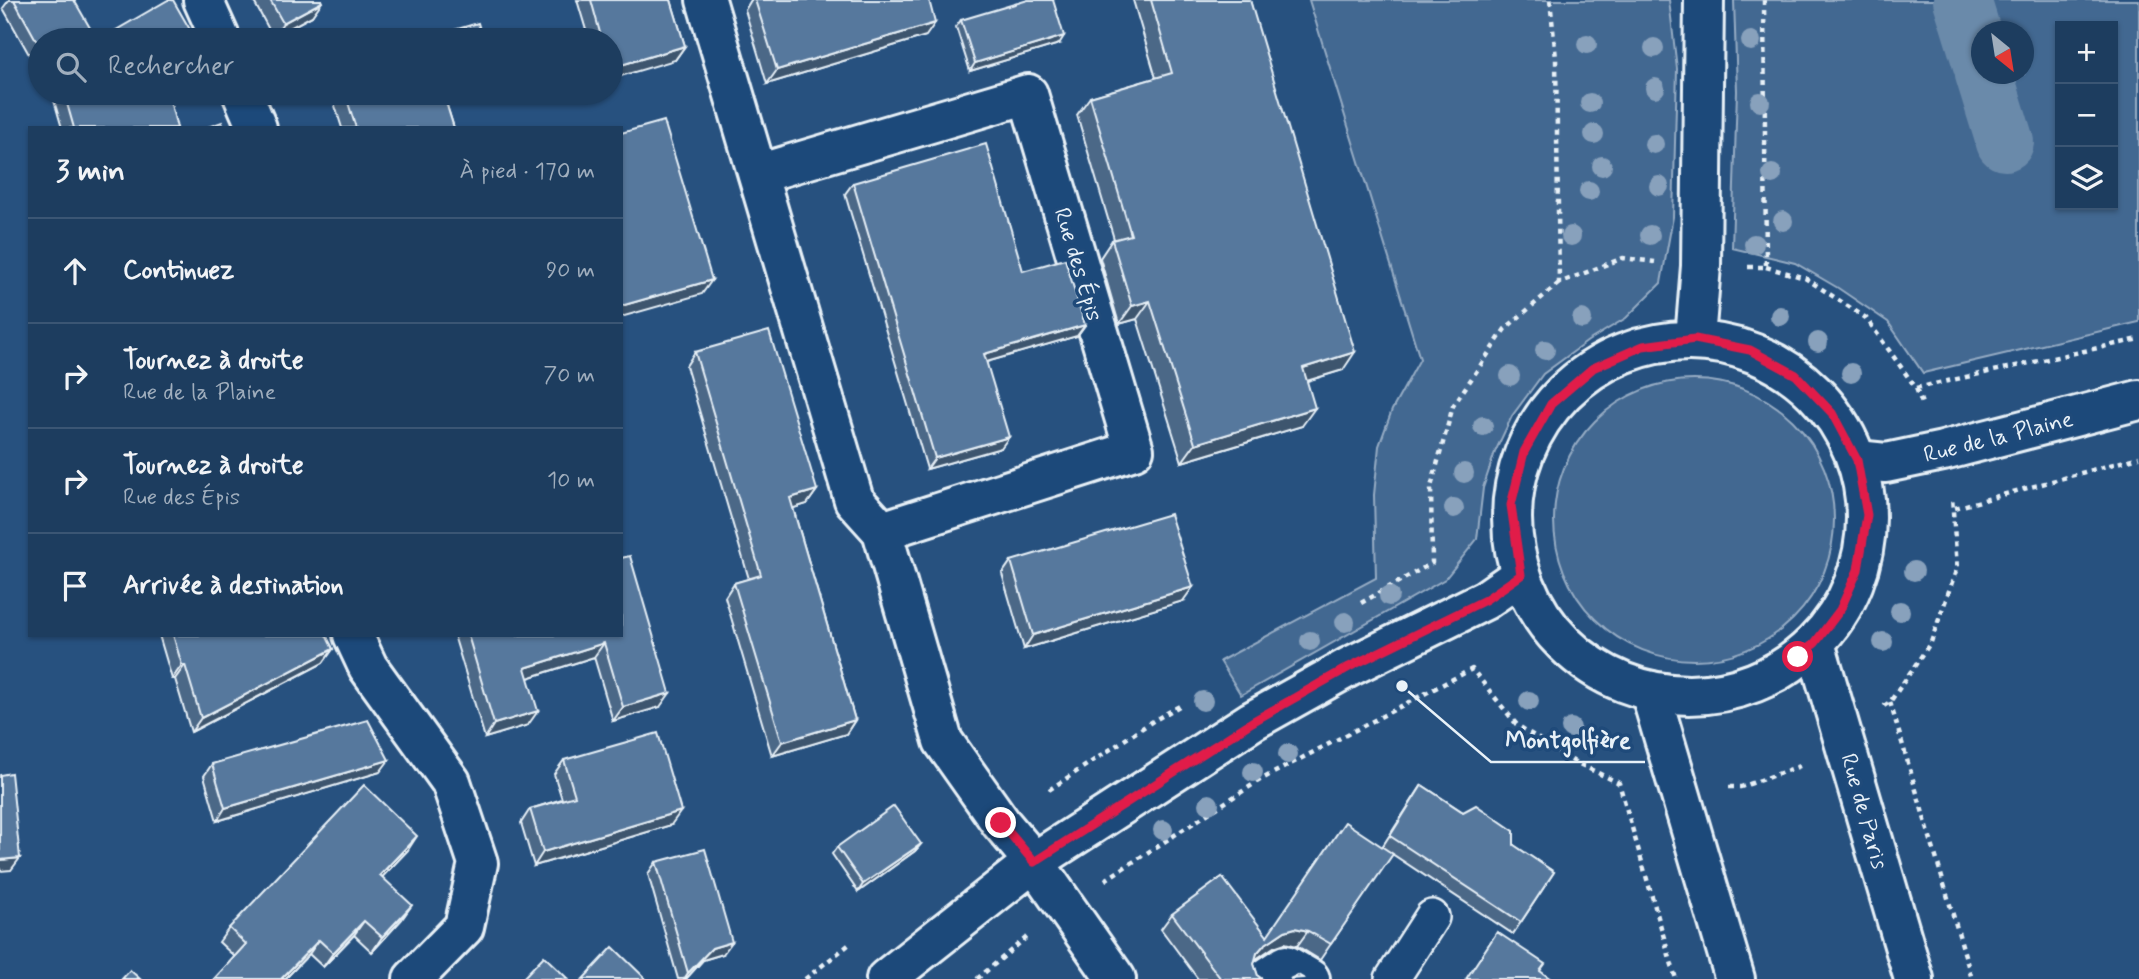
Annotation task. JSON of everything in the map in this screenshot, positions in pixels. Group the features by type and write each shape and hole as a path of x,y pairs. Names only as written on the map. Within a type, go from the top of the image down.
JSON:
{"street":[{"path":"202,0 215,28"},
{"path":"706,0 854,500 882,531 943,741 1001,823 1034,862 1116,979"},
{"path":"1695,339 1701,266 1704,0"},
{"name":"Rue des Épis","path":"758,174 1028,94 1134,450 882,531"},
{"path":"247,105 256,126"},
{"path":"1695,339 1750,350 1796,375 1832,413 1857,460 1867,515 1858,570 1840,610 1815,643 1798,657 1753,683 1703,695 1650,691 1605,675 1564,646 1533,606 1521,575 1511,505 1524,452 1551,404 1593,368 1643,346 1695,339"},
{"name":"Rue de la Plaine","path":"1857,460 1886,463 1943,451 2139,400"},
{"path":"886,979 1034,862 1252,722 1349,667 1485,600 1521,575"},
{"path":"354,637 368,667 451,782 478,863 464,927 413,979"},
{"name":"Rue de Paris","path":"1815,643 1914,979"},
{"path":"1650,691 1735,979"},
{"path":"1265,979 1286,965 1310,979"}],"lane":[{"path":"1392,979 1432,917"}],"path":[{"path":"1550,0 1556,58 1559,283"},
{"path":"1764,0 1766,267"},
{"path":"977,979 1064,906 1260,780 1472,669 1517,725 1573,761 1619,783 1741,787 1795,770 1843,738 1889,702 1931,642 1957,568 1955,508 1943,451 1916,388 1866,318 1805,278 1766,267 1701,266 1623,258 1559,283 1505,329 1453,406 1431,487 1432,564 1359,605"},
{"path":"1916,388 2139,339"},
{"path":"1955,508 2139,457"},
{"path":"1001,823 1153,721 1189,701"},
{"path":"1889,702 1972,979"},
{"path":"1619,783 1676,979"},
{"path":"805,979 859,936"}],"shaded area":[{"path":"1309,0 1669,0 1677,69 1673,217 1661,283 1626,318 1588,341 1543,374 1512,416 1495,452 1483,488 1477,539 1445,579 1241,695 1220,661 1376,578 1374,495 1379,446 1392,410 1420,359"},
{"path":"1734,0 2139,0 2139,322 1923,373 1888,322 1838,288 1795,263 1732,248 1737,91"},
{"path":"1694,380 1735,386 1772,404 1793,421 1810,442 1828,479 1834,520 1828,561 1810,598 1793,619 1772,636 1735,654 1694,660 1653,654 1616,636 1595,619 1578,598 1560,561 1554,520 1560,479 1578,442 1595,421 1616,404 1653,386"}],"building":[{"path":"14,0 74,0 90,28 29,28"},
{"path":"168,0 173,0 189,28 120,28"},
{"path":"270,0 321,0 322,2 283,23"},
{"path":"591,0 671,0 685,46 623,64 623,28 599,28"},
{"path":"755,0 929,0 935,23 777,70"},
{"path":"1028,0 1053,0 1064,36 975,63 961,20"},
{"path":"1151,0 1250,0 1355,352 1303,368 1315,408 1195,444 1150,301 1132,306 1112,240 1131,235 1090,97 1172,73"},
{"path":"478,23 479,28 461,28"},
{"path":"67,105 171,105 176,126 73,126"},
{"path":"349,105 447,105 453,126 355,126"},
{"path":"664,121 712,280 623,305 623,132"},
{"path":"986,144 1023,271 1065,259 1085,325 984,354 1009,437 935,458 853,183"},
{"path":"769,331 817,490 790,498 855,720 782,742 734,583 761,575 695,352"},
{"path":"1170,514 1193,587 1033,635 1011,561"},
{"path":"630,556 670,693 623,707 604,643 525,668 538,711 494,724 469,637 623,637 623,558"},
{"path":"174,637 327,637 333,649 201,718 185,665 182,665"},
{"path":"368,720 389,760 225,808 212,764"},
{"path":"658,733 681,811 543,852 530,809 575,796 564,760"},
{"path":"11,773 20,858 0,860 0,775"},
{"path":"364,785 417,836 380,875 412,905 382,937 364,921 333,953 319,940 281,979 214,979 246,944 229,928"},
{"path":"1422,785 1463,812 1476,805 1514,831 1514,845 1554,872 1521,922 1390,836"},
{"path":"894,806 921,844 863,884 837,847"},
{"path":"1345,822 1393,854 1331,944 1308,931 1295,928 1285,931 1257,953 1254,964 1258,976 1262,979 1221,979 1172,914 1222,877 1267,936"},
{"path":"705,849 732,942 712,948 688,973 656,862"},
{"path":"1497,932 1545,964 1540,971 1551,979 1466,979"},
{"path":"613,947 646,979 583,979"},
{"path":"544,956 568,979 522,979"},
{"path":"130,970 140,979 122,979"}],"waterway":[{"path":"1962,0 1971,29"},
{"path":"1987,84 2005,142"}],"place":[{"name":"Montgolfière","path":"1402,686"}],"route":[{"path":"1001,823 1034,862 1252,722 1349,667 1485,600 1521,575 1511,505 1524,452 1551,404 1593,368 1643,346 1695,339 1750,350 1796,375 1832,413 1857,460 1867,515 1858,570 1840,610 1815,643 1798,657"}]}
